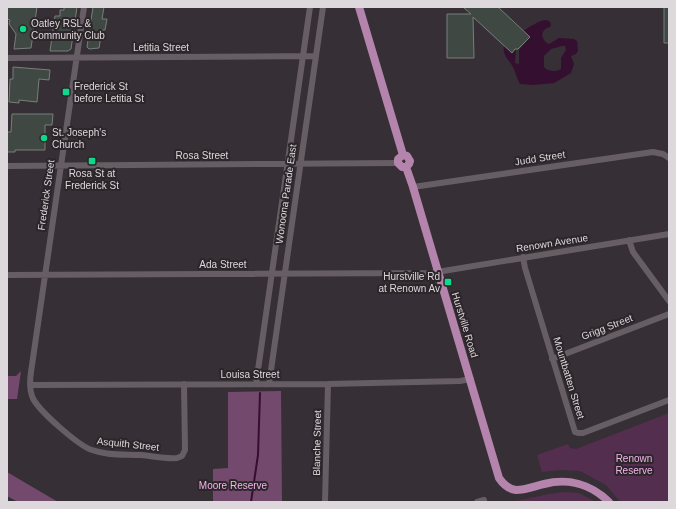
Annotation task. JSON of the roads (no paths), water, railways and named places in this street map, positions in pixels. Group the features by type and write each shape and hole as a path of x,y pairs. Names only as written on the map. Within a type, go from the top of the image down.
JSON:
{"main road":[{"path":"359,7 403,155 407,156 409,159 409,164 406,167 402,167 398,163 398,159 403,155"},
{"name":"Hurstville Road","path":"406,167 499,478 507,487 519,490 546,483 578,483 597,491 609,502"}],"street":[{"name":"Frederick Street","path":"30,385 84,7"},
{"name":"Wonoona Parade East","path":"256,384 310,7"},
{"name":"Wonoona Parade East","path":"269,384 299,164 323,7"},
{"name":"Letitia Street","path":"7,58 316,56"},
{"name":"Judd Street","path":"413,187 653,152 663,154 669,158"},
{"name":"Rosa Street","path":"7,166 60,167 398,163"},
{"name":"Renown Avenue","path":"438,271 669,234"},
{"path":"629,240 633,252 669,301"},
{"name":"Mountbatten Street","path":"523,257 573,429 578,433 583,433 669,400"},
{"name":"Ada Street","path":"7,275 431,273 438,271"},
{"name":"Grigg Street","path":"552,359 669,314"},
{"name":"Louisa Street","path":"30,385 328,384 460,381 470,379"},
{"name":"Asquith Street","path":"30,385 33,399 50,418 78,442 88,448 105,453 174,459 181,457 184,450 184,384"},
{"name":"Blanche Street","path":"325,502 328,384"},
{"path":"477,502 484,500"}],"waterway":[{"path":"251,502 258,455 260,393"}],"place":[{"name":"Oatley RSL & Community Club","path":"23,29"},
{"name":"Frederick St before Letitia St","path":"66,92"},
{"name":"St. Joseph's Church","path":"44,138"},
{"name":"Rosa St at Frederick St","path":"92,161"},
{"name":"Hurstville Rd at Renown Av","path":"448,282"}],"park label":[{"name":"Renown Reserve","path":"634,464"},
{"name":"Moore Reserve","path":"233,485"}]}
